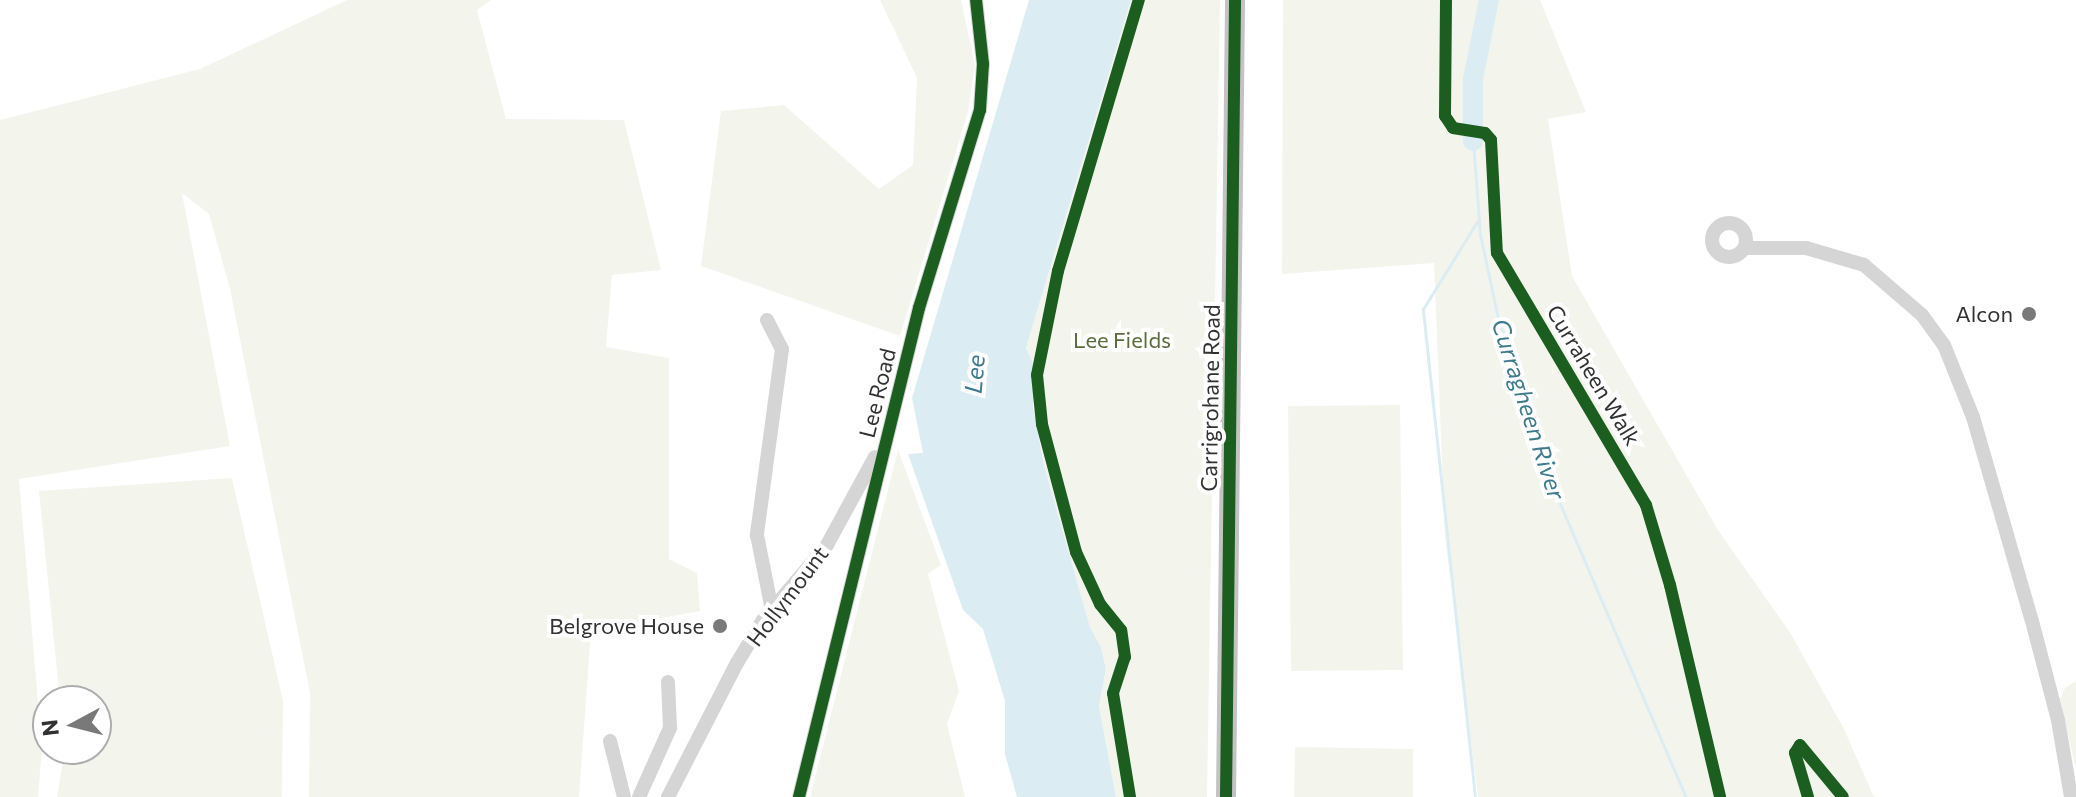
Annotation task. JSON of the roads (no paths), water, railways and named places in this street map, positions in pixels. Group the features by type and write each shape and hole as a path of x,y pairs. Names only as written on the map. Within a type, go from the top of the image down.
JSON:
{"highway":[{"name":"Carrigrohane Road","path":"1226,797 1235,0"}],"street":[{"name":"Lee Road","path":"799,797 919,308 980,110 983,64 976,0"},
{"path":"1745,248 1806,248 1864,265 1922,315 1944,345 1970,405 2022,587 2058,720 2071,797"},
{"path":"767,320 782,349 757,535 772,610"},
{"name":"Hollymount","path":"668,797 737,663 772,610 827,545 886,440"},
{"path":"639,797 670,728 668,682"},
{"path":"610,741 624,797"}],"water":[{"name":"Lee","path":"1029,0 1131,0 1026,348 1036,371 1033,406 1044,465 1090,627 1101,647 1106,669 1099,706 1116,797 1017,797 1005,754 1005,701 983,629 963,610 908,454 923,453 912,398"}],"waterway":[{"name":"Curragheen River","path":"1473,141 1473,79 1489,0"},
{"name":"Curragheen River","path":"1473,141 1480,234 1497,314 1555,492 1686,797"},
{"path":"1475,797 1423,309 1478,220"}],"place":[{"name":"Alcon","path":"2029,314"},
{"name":"Belgrove House","path":"720,626"}],"park label":[{"name":"Lee Fields","path":"1122,340"}]}
